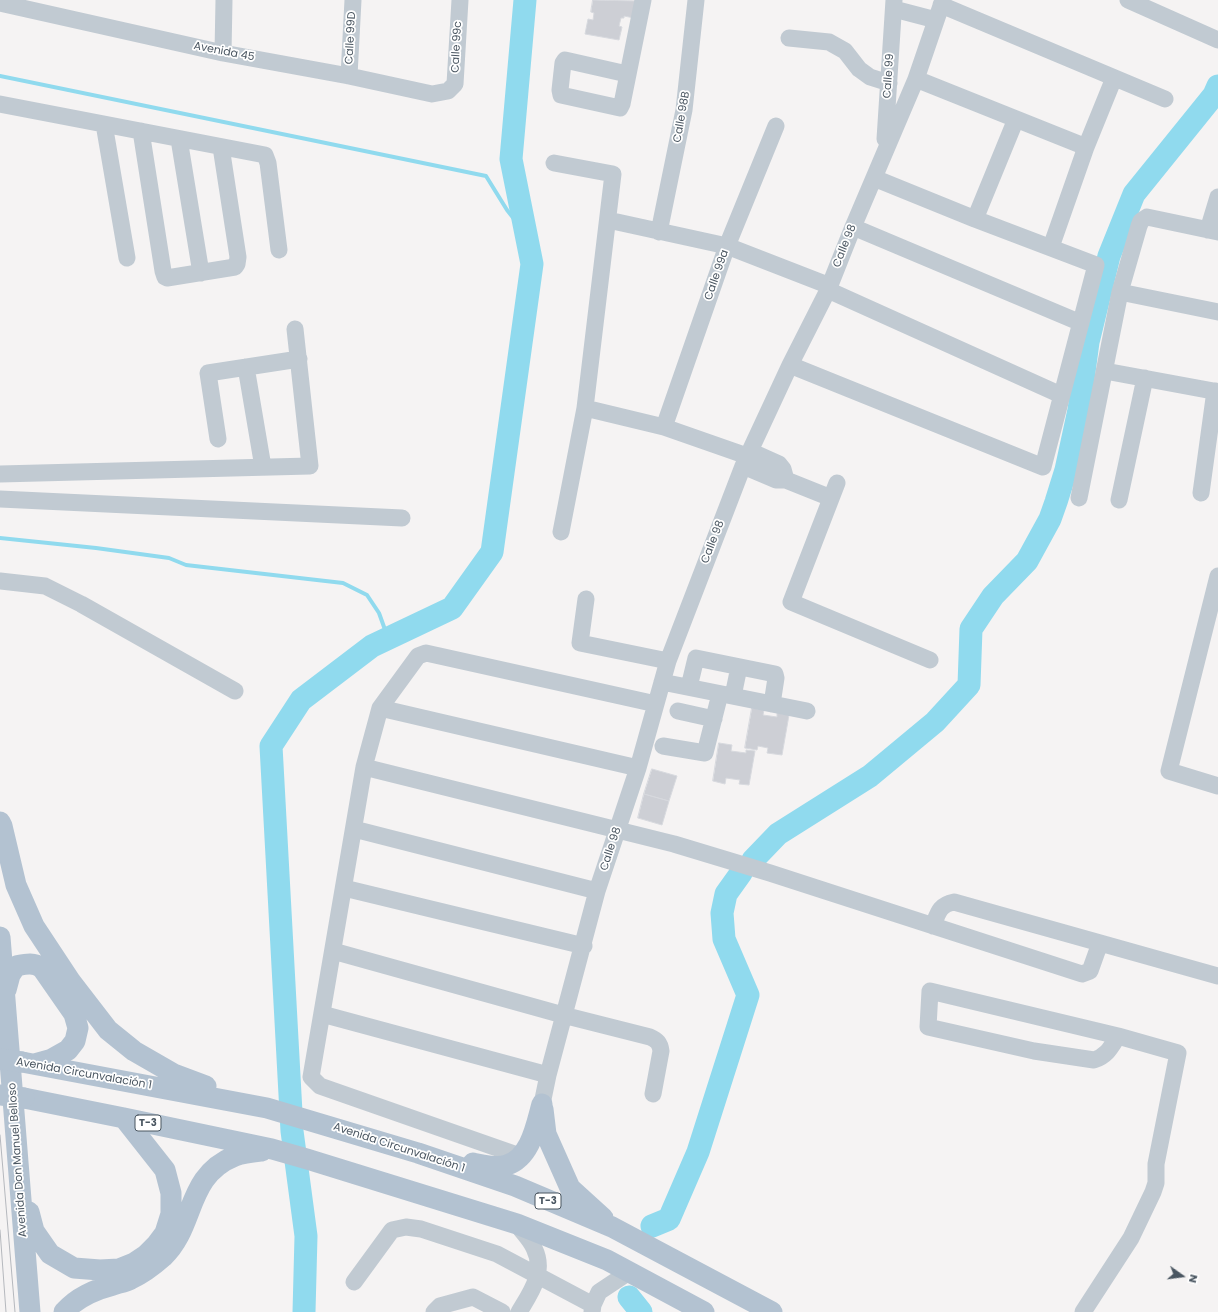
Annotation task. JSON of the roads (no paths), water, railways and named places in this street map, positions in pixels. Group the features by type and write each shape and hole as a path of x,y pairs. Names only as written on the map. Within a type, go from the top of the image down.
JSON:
{"main road":[{"path":"0,822 16,885 34,926 71,982 108,1030 134,1051 174,1074 267,1108"},
{"name":"Avenida Don Manuel Belloso","path":"0,937 6,995 30,1312"},
{"path":"6,995 10,975 16,966 30,963 42,968 74,1014 78,1028 75,1041 68,1050 52,1059 28,1063"},
{"name":"Avenida Circunvalación 1","path":"0,1059 267,1108 418,1153 515,1186 612,1227 772,1312"},
{"name":"T-3","path":"0,1095 24,1098 124,1118 272,1149 307,1159 517,1224 606,1260 704,1312"},
{"path":"418,1153 491,1166 507,1165 520,1156 527,1148 532,1138 542,1104"},
{"path":"542,1104 546,1134 570,1188 612,1227"},
{"path":"19,1170 34,1231 50,1254 74,1268 100,1270 119,1269 134,1263 146,1255 165,1233 171,1214 171,1193 165,1170 124,1118"},
{"path":"64,1312 71,1304 87,1293 130,1280 147,1270 163,1257 175,1243 184,1226 196,1193 207,1176 220,1163 236,1155 272,1149"}],"street":[{"path":"223,53 224,0"},
{"name":"Calle 99D","path":"349,76 353,0"},
{"name":"Calle 99c","path":"448,91 455,84 460,0"},
{"path":"627,74 643,0"},
{"name":"Calle 98B","path":"659,232 684,110 696,0"},
{"path":"1128,0 1218,40"},
{"name":"Avenida 45","path":"0,3 223,53 349,76 432,94 448,91"},
{"path":"894,4 940,8 1165,99"},
{"name":"Calle 99","path":"884,152 894,4"},
{"name":"Calle 98","path":"542,1104 548,1074 584,946 597,891 638,768 668,661 746,458 790,365 829,288 884,152 916,79 940,8"},
{"path":"789,38 829,42 845,51 859,69 870,77 889,83"},
{"path":"1051,247 1086,147 1114,78"},
{"path":"916,79 1086,147"},
{"path":"0,104 265,156 267,159 279,250"},
{"path":"975,219 1016,119"},
{"path":"104,124 127,258"},
{"name":"Calle 99a","path":"664,427 727,246 776,126"},
{"path":"141,131 163,274 167,278 235,267 238,260 221,147"},
{"path":"179,139 200,273"},
{"path":"554,163 613,174 585,408 561,532"},
{"path":"790,365 1042,467 1096,264 975,219 874,178"},
{"path":"1079,498 1120,292 1139,226 1144,218 1147,217 1213,231 1218,197"},
{"path":"608,220 727,246 829,288 1062,395"},
{"path":"853,227 1081,323"},
{"path":"1120,292 1218,312"},
{"path":"0,474 310,466 295,329"},
{"path":"218,439 208,373 299,359"},
{"path":"246,367 263,467"},
{"path":"1105,372 1217,391 1201,493"},
{"path":"1119,500 1145,378"},
{"path":"585,408 664,427 746,458 779,464 783,469 786,480 834,491 791,602 930,660"},
{"path":"0,499 402,518"},
{"path":"1218,576 1169,771 1218,786"},
{"path":"0,581 45,586 81,604 235,691"},
{"path":"586,598 580,643 668,661"},
{"path":"520,1156 320,1086 311,1077 364,767 380,708 418,656 426,653 656,704"},
{"path":"690,687 696,658 776,675 772,704"},
{"path":"663,746 705,753 714,719 727,695 739,667"},
{"path":"662,682 807,711"},
{"path":"380,708 638,768"},
{"path":"678,711 714,719"},
{"path":"364,767 674,844 770,873 1082,974 1090,971 1100,943"},
{"path":"354,829 597,891"},
{"path":"344,888 584,946"},
{"path":"933,926 941,908 946,904 954,902 1218,976"},
{"path":"333,951 564,1015 650,1037 656,1040 660,1045 661,1051 653,1094"},
{"path":"1083,1312 1131,1238 1154,1192 1156,1184 1156,1164 1178,1053 1118,1036 930,991 928,1027 1034,1051 1094,1060 1102,1058 1108,1052 1118,1036"},
{"path":"322,1014 548,1074"},
{"path":"517,1224 534,1248 538,1262 538,1275 535,1286 519,1312"},
{"path":"354,1282 392,1230 406,1227 421,1229 497,1254 538,1275 592,1308 599,1292 629,1272"},
{"path":"434,1312 440,1306 473,1297 502,1312"}],"waterway":[{"path":"304,1312 306,1236 292,1131 271,746 301,700 372,646 452,608 492,552 532,264 511,159 525,0"},
{"path":"0,76 486,176 507,210 526,234"},
{"path":"753,860 778,834 870,776 935,722 969,685 971,629 993,596 1027,561 1050,519 1056,502 1066,470 1079,410 1088,342 1109,256 1134,194 1214,95 1218,86"},
{"path":"0,538 96,548 169,558 186,565 343,583 367,595 379,613 388,638"},
{"path":"652,1226 669,1219 698,1152 748,995 724,939 722,913 726,894 741,873"},
{"path":"629,1297 641,1312"}],"tram line":[{"path":"0,1135 15,1312"},
{"path":"0,1230 6,1312"}]}
